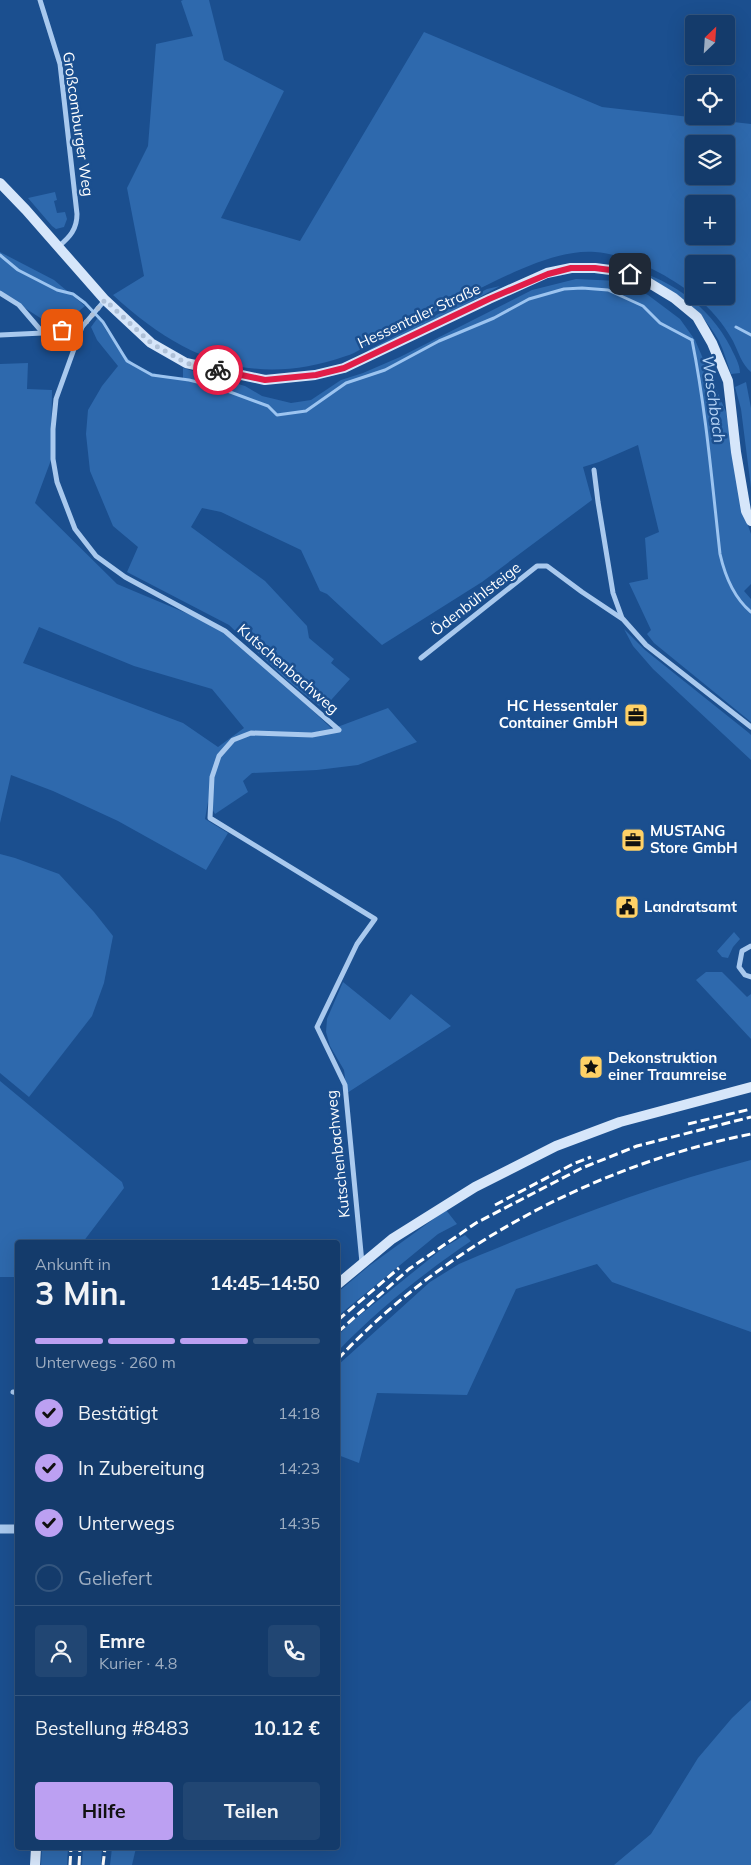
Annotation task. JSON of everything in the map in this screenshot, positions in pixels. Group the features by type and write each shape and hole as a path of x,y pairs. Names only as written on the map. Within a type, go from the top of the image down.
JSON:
{"main road":[{"name":"Hessentaler Straße","path":"0,183 59,246 105,300 151,343 186,363 265,380 316,375 344,368 489,299 548,274 571,268 595,268 618,271 642,278 674,298 696,317 712,343 728,381 736,452 746,511 751,521"},
{"path":"340,1282 392,1239 474,1187 556,1146 629,1119 751,1087"},
{"path":"35,1865 36,1850"}],"street":[{"name":"Großcomburger Weg","path":"40,0 60,64 77,214 77,223 74,231 59,246"},
{"path":"0,292 19,305 43,332"},
{"name":"Kutschenbachweg","path":"105,300 82,327 56,399 53,429 53,460 57,482 75,529 96,556 125,577 225,631 339,730 312,735 251,733 233,740 219,756 212,777 210,818 376,919 357,944 317,1027 345,1085 362,1264"},
{"path":"0,336 82,327"},
{"name":"Ödenbühlsteige","path":"594,470 613,592 622,618"},
{"name":"Ödenbühlsteige","path":"421,658 538,566 546,566 622,618 646,645 751,727"},
{"path":"751,946 742,952 739,968 745,975 751,977"},
{"path":"0,1529 15,1528"}],"shaded area":[{"path":"209,0 224,60 284,91 221,218 300,241 424,32 602,107 685,116 685,125 735,125 735,122 751,124 751,372 743,362 721,322 705,305 735,305 735,255 685,255 685,289 660,273 622,257 595,252 582,252 555,257 528,266 480,288 404,328 379,338 354,353 312,365 280,369 249,368 220,362 193,351 166,336 113,295 144,276 127,188 148,146 156,44 193,36 181,1"},
{"path":"55,192 57,200 54,201 57,213 65,212 67,219 64,227 56,229 28,198"},
{"path":"0,252 54,280 85,306 73,316 45,321 0,292"},
{"path":"619,266 653,277 669,285 685,295 685,301 649,278"},
{"path":"576,279 619,281 648,295 680,319 695,340 726,412 744,514 751,534 751,584 744,591 751,599 751,722 654,643 647,634 651,630 629,583 648,579 645,538 659,532 638,445 583,467 592,500 482,582 382,645 327,594 320,591 301,550 221,512 202,508 191,527 265,581 307,626 309,638 334,659 331,663 350,679 323,709 288,681 229,625 127,572 138,547 113,526 90,471 86,434 88,410 102,386 118,366 97,340 91,327 99,316 121,350 142,369 160,375 183,379 183,368 245,386 262,396 291,403 311,400 341,380 400,357 532,290"},
{"path":"500,286 411,334 359,357 372,348 487,289"},
{"path":"690,305 698,305 722,332 737,360 740,373 731,374 719,341 700,315"},
{"path":"28,363 27,389 52,390 51,460 35,503 117,584 229,631 332,729 388,708 417,742 358,765 317,770 252,773 243,781 248,792 215,814 208,802 205,819 228,833 206,870 118,821 53,791 11,775 0,823 0,364","holes":["39,627 134,666 212,689 244,728 218,747 183,723 23,663"]},
{"path":"746,382 751,408 751,488 741,409 735,387"},
{"path":"624,629 645,650 751,735 751,760 653,669 633,646"},
{"path":"0,854 59,874 113,936 104,983 92,1016 29,1097 0,1073"},
{"path":"734,932 740,939 733,947 728,958 722,957 717,951"},
{"path":"706,972 722,972 747,997 751,994 751,1039 696,980"},
{"path":"343,982 390,1020 411,994 451,1026 347,1093 344,1070 330,1046 326,1032 327,1019"},
{"path":"0,1081 122,1182 124,1188 85,1240 15,1240 15,1277 0,1277"},
{"path":"751,1160 751,1332 612,1282 597,1264 516,1289 467,1395 377,1393 359,1463 340,1456 340,1363 430,1282 459,1264 513,1241 580,1215 716,1169"},
{"path":"446,1210 457,1224 438,1234 340,1314 340,1290 369,1266"},
{"path":"465,1235 471,1241 401,1293 340,1349 340,1334 349,1324 443,1248"},
{"path":"751,1700 751,1865 614,1865 651,1834 698,1758 732,1718"},
{"path":"42,1850 68,1850 67,1865 41,1865"},
{"path":"83,1850 102,1850 101,1865 82,1865"},
{"path":"112,1850 136,1850 132,1865 110,1865"}],"waterway":[{"name":"Waschbach","path":"0,255 18,270 57,290 73,294 85,303 103,322 127,361 152,375 189,380 214,386 268,406 277,415 306,411 346,383 385,370 439,341 494,318 529,299 564,289 608,290 643,306 660,323 692,340"},
{"path":"736,327 751,335"},
{"name":"Waschbach","path":"692,340 705,419 720,554 731,586 739,600 751,612"}],"railway":[{"path":"688,1124 751,1109"},
{"path":"340,1330 409,1269 476,1223 582,1168 637,1146 751,1117"},
{"path":"340,1357 380,1318 426,1280 475,1246 527,1215 581,1188 637,1166 694,1148 751,1134"},
{"path":"495,1205 573,1164 591,1157"},
{"path":"340,1318 399,1268"},
{"path":"70,1865 71,1850"},
{"path":"79,1865 80,1850"},
{"path":"103,1865 105,1850"}],"way so far":[{"path":"62,330 82,327 105,300 151,343 186,363 218,370"}],"place":[{"name":"HC Hessentaler Container GmbH","path":"636,715"},
{"name":"MUSTANG Store GmbH","path":"633,840"},
{"name":"Landratsamt","path":"627,907"},
{"name":"Dekonstruktion einer Traumreise","path":"591,1067"}],"route":[{"path":"218,370 265,380 316,375 344,368 489,299 548,274 571,268 595,268 630,274"}]}
